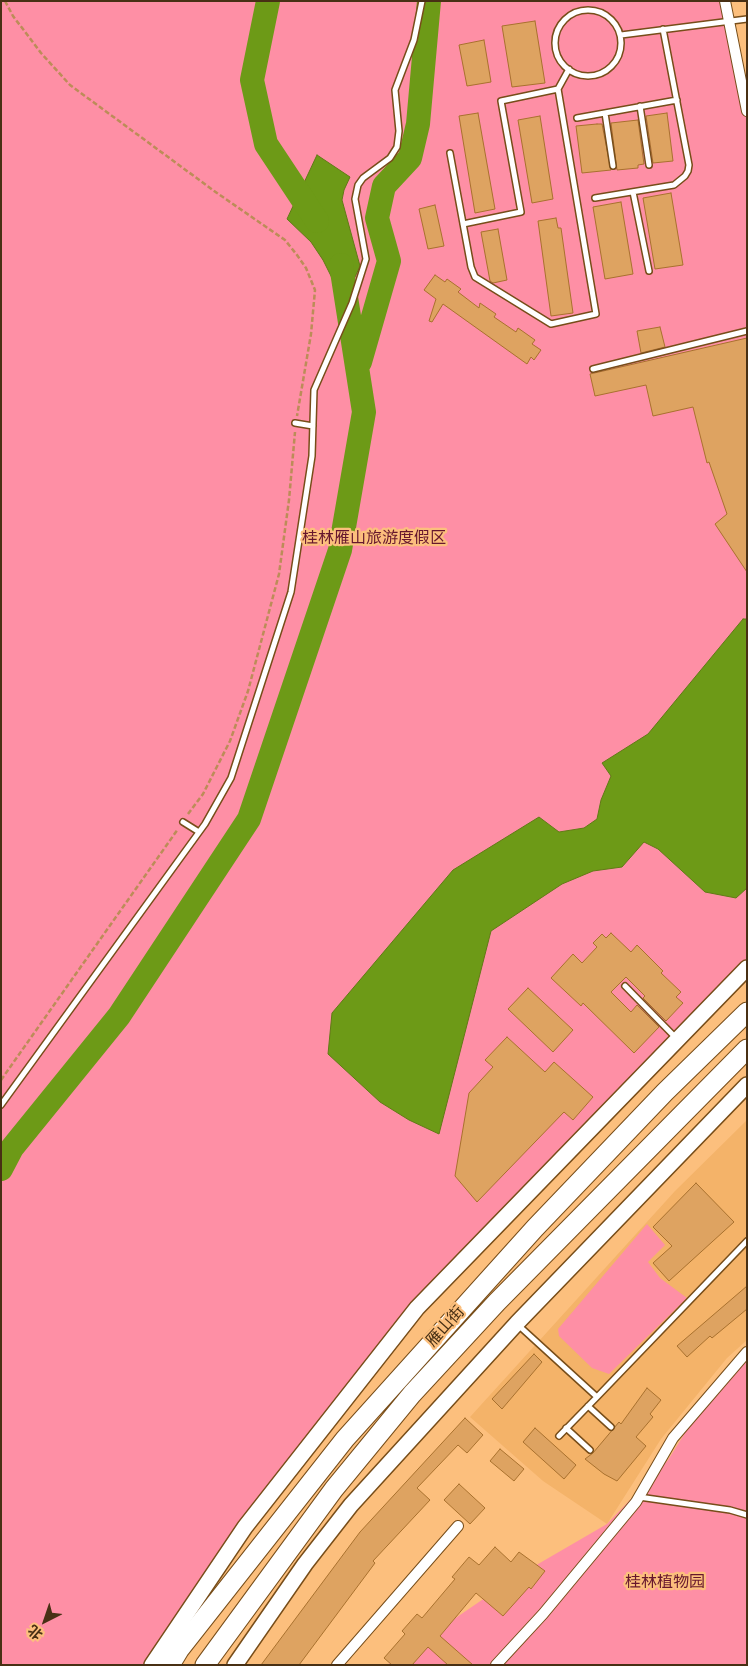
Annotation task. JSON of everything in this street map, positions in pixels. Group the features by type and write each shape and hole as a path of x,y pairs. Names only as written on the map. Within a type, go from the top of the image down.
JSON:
{"highway":[{"name":"雁山街","path":"170,1665 179,1650 345,1439 535,1228 665,1092 747,1012"},
{"name":"雁山街","path":"205,1665 334,1488 412,1394 497,1302 747,1050"}],"street":[{"path":"725,1 747,111"},
{"path":"152,1665 245,1527 417,1308 747,968"},
{"path":"235,1665 305,1564 351,1505 517,1323 747,1085"},
{"path":"496,1665 543,1614 639,1496 673,1438 747,1352"},
{"path":"337,1665 458,1526"}],"lane":[{"path":"1,1105 198,832 231,778 291,592 312,456 314,390 352,303 366,259 355,199 358,186 363,178 390,158 397,147 399,131 394,90 414,40 422,1"},
{"path":"581,10 601,12 617,25 621,35 620,54 609,70 591,76 582,76 568,69 559,59 555,39 558,29 571,14 581,10"},
{"path":"621,35 747,19"},
{"path":"595,198 674,185 685,176 689,165 663,29"},
{"path":"450,153 472,271 480,282 551,324 596,314 558,89 568,69"},
{"path":"463,224 521,212 501,101 558,89"},
{"path":"577,118 677,100"},
{"path":"640,106 649,165"},
{"path":"605,113 612,166"},
{"path":"634,192 649,271"},
{"path":"592,369 747,331"},
{"path":"295,423 313,426"},
{"path":"182,822 198,832"},
{"path":"624,986 678,1040"},
{"path":"559,1436 747,1240"},
{"path":"517,1323 598,1397"},
{"path":"588,1406 611,1427"},
{"path":"566,1428 590,1450"},
{"path":"639,1496 730,1510 747,1515"}],"path":[{"path":"1,1080 203,794 230,741 248,691 279,574 289,500 295,423 311,334 316,290 302,261 285,240 217,193 70,85 40,53 12,16 5,1"}],"shaded area":[{"path":"317,155 350,177 342,200 360,266 341,308 332,278 323,260 311,242 287,219"},
{"path":"743,619 747,619 747,888 736,898 705,892 658,849 644,842 622,867 593,871 562,884 491,931 439,1134 409,1120 380,1102 328,1054 332,1013 453,870 539,817 559,832 584,828 597,819 601,800 611,776 602,763 648,734"},
{"path":"747,1120 747,1340 727,1358 661,1439 607,1524 543,1481 470,1417 675,1191"}],"green space":[{"name":"桂林雁山旅游度假区","path":"1,1 725,1 747,111 747,968 417,1308 290,1470 152,1665 1,1665"},
{"path":"647,1224 665,1245 648,1262 660,1278 687,1298 609,1374 592,1368 559,1336 558,1329"},
{"name":"桂林植物园","path":"747,1358 747,1665 387,1665 514,1578 607,1524 668,1460 690,1425"}],"building":[{"path":"535,21 545,83 512,87 502,26"},
{"path":"484,40 491,82 467,86 459,45"},
{"path":"478,113 495,209 475,213 459,116"},
{"path":"667,113 673,161 653,163 646,116"},
{"path":"540,116 553,199 532,203 518,120"},
{"path":"638,120 644,164 638,165 638,168 617,170 611,123"},
{"path":"602,124 611,170 582,173 576,126"},
{"path":"671,193 683,265 655,269 643,198"},
{"path":"621,202 633,274 605,279 593,207"},
{"path":"435,205 444,246 428,249 419,209"},
{"path":"556,218 558,228 561,228 573,313 551,316 538,221"},
{"path":"498,229 507,280 493,283 490,281 481,232"},
{"path":"435,275 445,282 447,279 461,289 458,292 479,308 480,303 496,314 494,317 516,332 518,328 535,340 532,344 541,350 534,360 531,357 527,364 443,304 432,322 429,321 436,299 424,290"},
{"path":"660,327 665,347 641,353 637,331"},
{"path":"747,338 747,572 715,524 727,514 709,462 707,463 693,407 653,416 646,385 595,396 590,374"},
{"path":"611,933 631,952 637,945 663,971 661,973 681,992 676,997 683,1003 666,1021 643,998 645,996 626,977 611,992 631,1012 637,1005 659,1027 634,1053 583,1003 581,1006 551,978 573,954 582,963 597,947 593,943 602,934 606,938"},
{"path":"528,988 573,1030 553,1052 508,1009"},
{"path":"507,1037 545,1072 554,1062 593,1097 573,1120 564,1112 477,1202 455,1176 469,1093 493,1067 485,1060"},
{"path":"696,1183 734,1222 669,1281 653,1263 672,1246 653,1227"},
{"path":"747,1286 747,1309 712,1338 710,1336 687,1357 677,1346"},
{"path":"534,1354 542,1362 502,1409 492,1399"},
{"path":"647,1388 661,1400 650,1414 653,1417 636,1437 646,1446 617,1481 604,1474 585,1459 593,1453 619,1422 621,1424"},
{"path":"465,1418 483,1435 467,1453 458,1445 417,1488 430,1500 373,1561 375,1563 299,1665 261,1665 360,1532"},
{"path":"535,1428 576,1465 564,1479 523,1442"},
{"path":"500,1449 524,1469 514,1481 490,1461"},
{"path":"459,1484 485,1508 470,1524 444,1500"},
{"path":"495,1547 511,1562 519,1552 545,1571 531,1589 529,1587 503,1616 476,1593 440,1636 473,1665 448,1665 428,1647 412,1665 392,1665 384,1658 405,1634 402,1631 417,1614 422,1618 455,1579 452,1577 469,1557 479,1565"}],"waterway":[{"path":"268,1 252,80 266,144 317,221"},
{"path":"360,362 389,261 377,218 384,186 410,158 418,124 429,1"},
{"path":"1,1169 12,1148 119,1016 249,819 340,550 364,412 341,265"}]}
